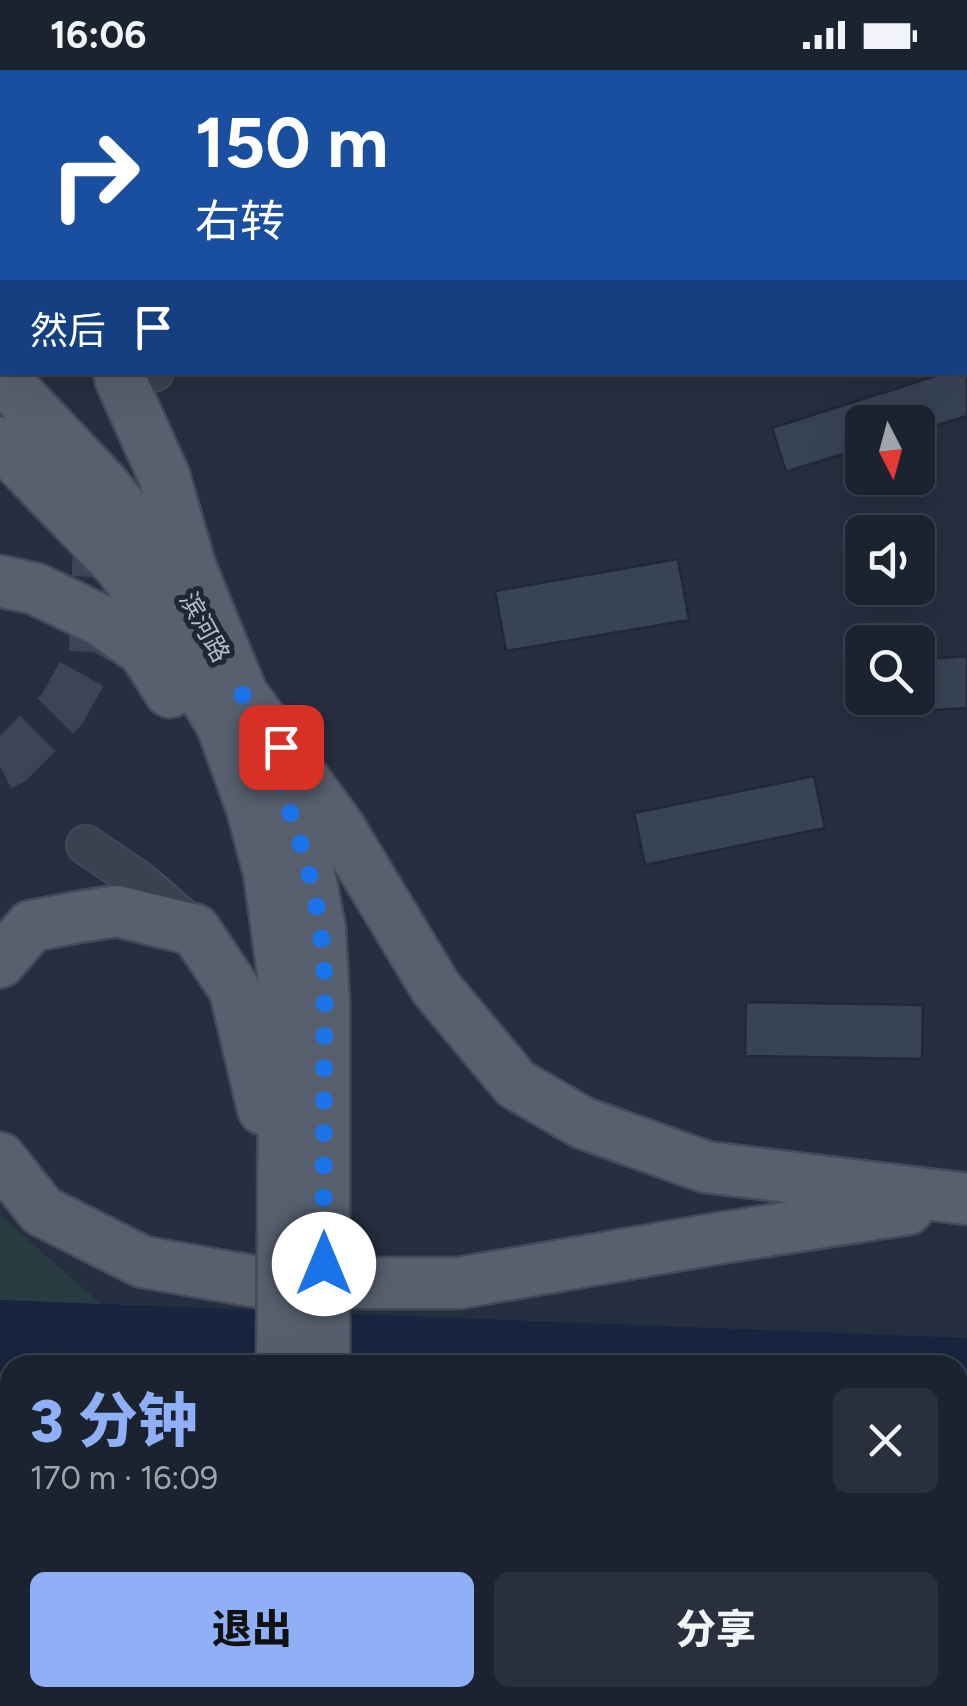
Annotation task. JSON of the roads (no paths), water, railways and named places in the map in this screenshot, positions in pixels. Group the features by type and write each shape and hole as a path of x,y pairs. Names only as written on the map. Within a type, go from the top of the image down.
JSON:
{"main road":[{"path":"130,375 191,569 242,694 339,827 436,988 516,1084 583,1123 706,1167 967,1200"},
{"name":"滨河路","path":"22,376 176,575 242,694 284,790 304,852 320,929 324,1004 296,1225"},
{"name":"滨河路","path":"0,442 118,565 166,631 222,725 252,808 269,872 284,981 296,1225"},
{"path":"0,581 36,589 102,621 144,651 186,717 211,775 238,866 248,933 258,1078"},
{"path":"0,962 31,926 117,910 195,930 235,990 296,1225 322,1355"},
{"path":"0,1158 42,1211 143,1262 264,1283 459,1284 967,1200"},
{"path":"283,1355 296,1225"}],"lane":[{"path":"86,845 138,880 195,930"}],"water":[{"path":"0,1300 967,1338 967,1355 0,1355"}],"tunnel":[{"path":"0,766 10,761 62,709 94,652 98,543 90,513"}]}
